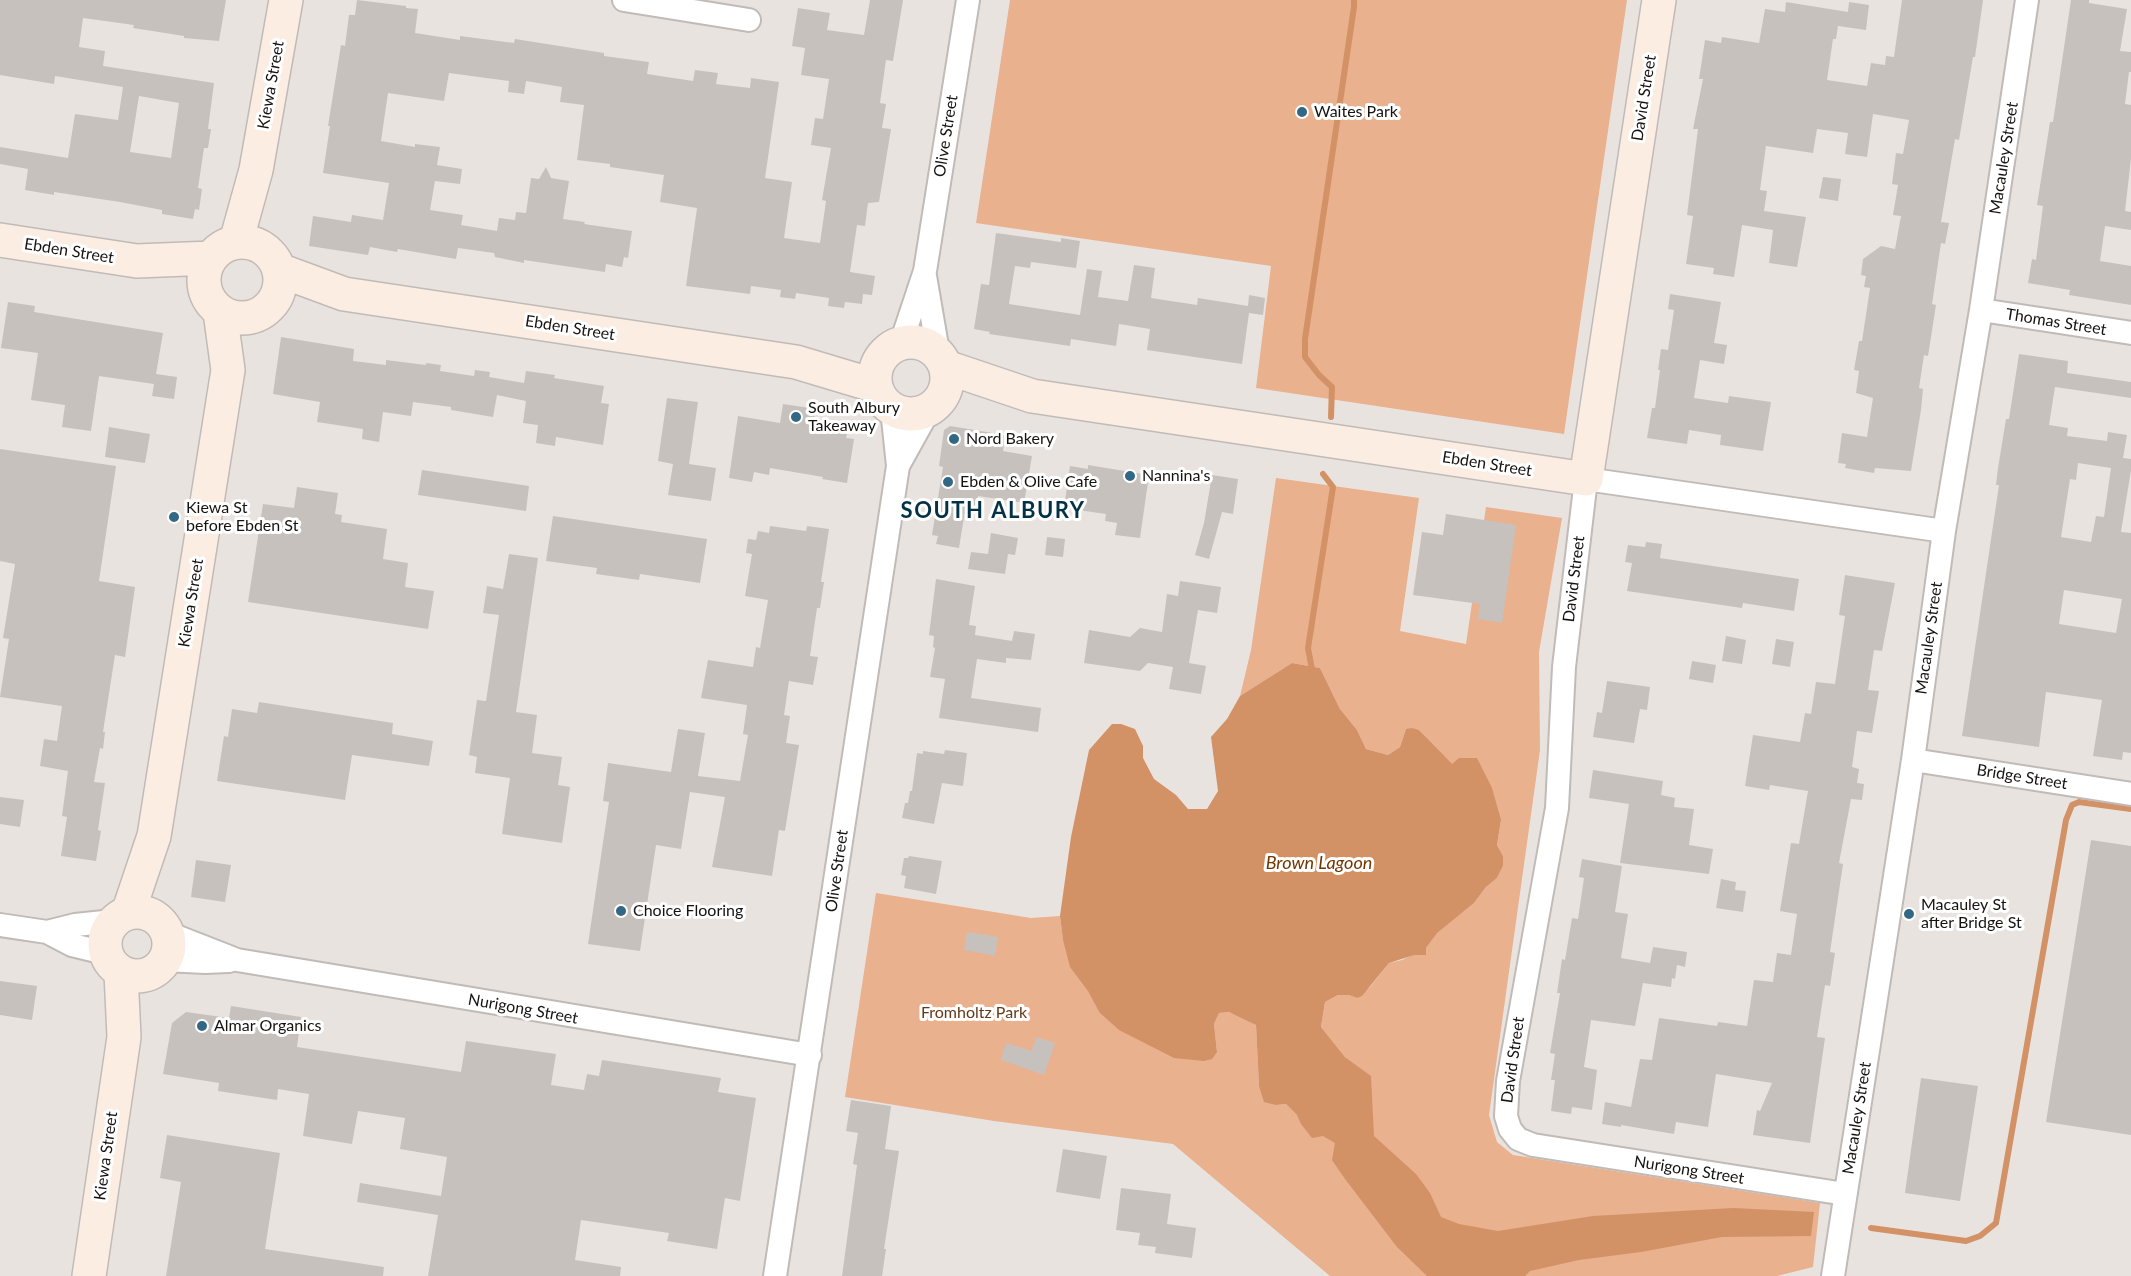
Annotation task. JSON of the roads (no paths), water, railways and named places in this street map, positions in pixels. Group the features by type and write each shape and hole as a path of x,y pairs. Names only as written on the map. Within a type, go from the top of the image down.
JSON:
{"street":[{"name":"Kiewa Street","path":"247,255 256,170 286,0"},
{"path":"624,0 748,20"},
{"name":"Olive Street","path":"775,1276 898,466 887,374 925,271 968,0"},
{"name":"David Street","path":"1533,1145 1518,1139 1510,1129 1506,1116 1507,1094 1557,808 1564,668 1586,479 1659,0"},
{"name":"Macauley Street","path":"1833,1276 1913,760 1944,531 1981,310 2027,0"},
{"name":"Ebden Street","path":"0,240 138,261 247,255 344,294 887,374"},
{"path":"247,255 280,287 263,310 237,319 214,305 203,277 247,255"},
{"name":"Ebden Street","path":"138,261 214,305"},
{"name":"Olive Street","path":"925,271 942,360"},
{"name":"Ebden Street","path":"263,310 344,294"},
{"name":"Kiewa Street","path":"89,1276 154,836 228,370 214,305"},
{"name":"Kiewa Street","path":"228,370 263,310"},
{"name":"Thomas Street","path":"1981,310 2131,333"},
{"path":"921,342 942,360 947,384 935,404 910,414 887,374 921,342"},
{"name":"Ebden Street","path":"942,360 1032,396"},
{"name":"Ebden Street","path":"935,404 1032,396 1944,531"},
{"name":"Olive Street","path":"898,466 935,404"},
{"name":"Bridge Street","path":"1913,760 2131,794"},
{"name":"Nurigong Street","path":"0,925 47,932 72,945 139,943"},
{"name":"Nurigong Street","path":"47,932 75,925 139,943 810,1055"},
{"name":"Nurigong Street","path":"1533,1145 1845,1194"}],"water":[{"name":"Brown Lagoon","path":"1292,663 1320,668 1340,709 1357,730 1366,749 1388,755 1400,747 1406,729 1412,728 1419,730 1452,764 1459,758 1477,758 1492,788 1501,820 1497,845 1503,856 1503,866 1497,878 1486,887 1474,903 1437,933 1426,948 1426,955 1414,955 1389,963 1362,996 1357,998 1338,995 1325,1002 1321,1027 1345,1057 1371,1076 1374,1136 1416,1174 1430,1193 1441,1217 1459,1224 1498,1231 1593,1216 1733,1208 1814,1212 1811,1236 1722,1237 1641,1252 1579,1260 1530,1271 1525,1276 1427,1276 1397,1247 1345,1179 1332,1160 1335,1143 1323,1136 1312,1138 1297,1115 1286,1104 1276,1105 1264,1102 1259,1086 1256,1025 1229,1012 1219,1013 1214,1024 1217,1052 1212,1059 1204,1061 1174,1058 1119,1030 1099,1012 1088,991 1070,967 1060,916 1071,837 1089,750 1112,724 1121,724 1135,729 1143,746 1143,758 1154,779 1176,795 1188,809 1207,809 1218,791 1211,737 1227,719 1240,696"}],"waterway":[{"path":"1331,417 1332,387 1305,357 1305,339 1354,0"},
{"path":"1313,675 1308,648 1333,487 1323,474"},
{"path":"1871,1228 1966,1241 1980,1236 1996,1223 2066,820 2072,805 2079,802 2131,809"}],"place":[{"name":"Waites Park","path":"1302,112"},
{"name":"South Albury Takeaway","path":"796,417"},
{"name":"Nord Bakery","path":"954,439"},
{"name":"Nannina's","path":"1130,476"},
{"name":"Ebden & Olive Cafe","path":"948,482"},
{"name":"Kiewa St before Ebden St","path":"174,517"},
{"name":"Choice Flooring","path":"621,911"},
{"name":"Macauley St after Bridge St","path":"1909,914"},
{"name":"Almar Organics","path":"202,1026"}],"district":[{"name":"SOUTH ALBURY","path":"993,511"}],"park label":[{"name":"Fromholtz Park","path":"974,1013"}]}
